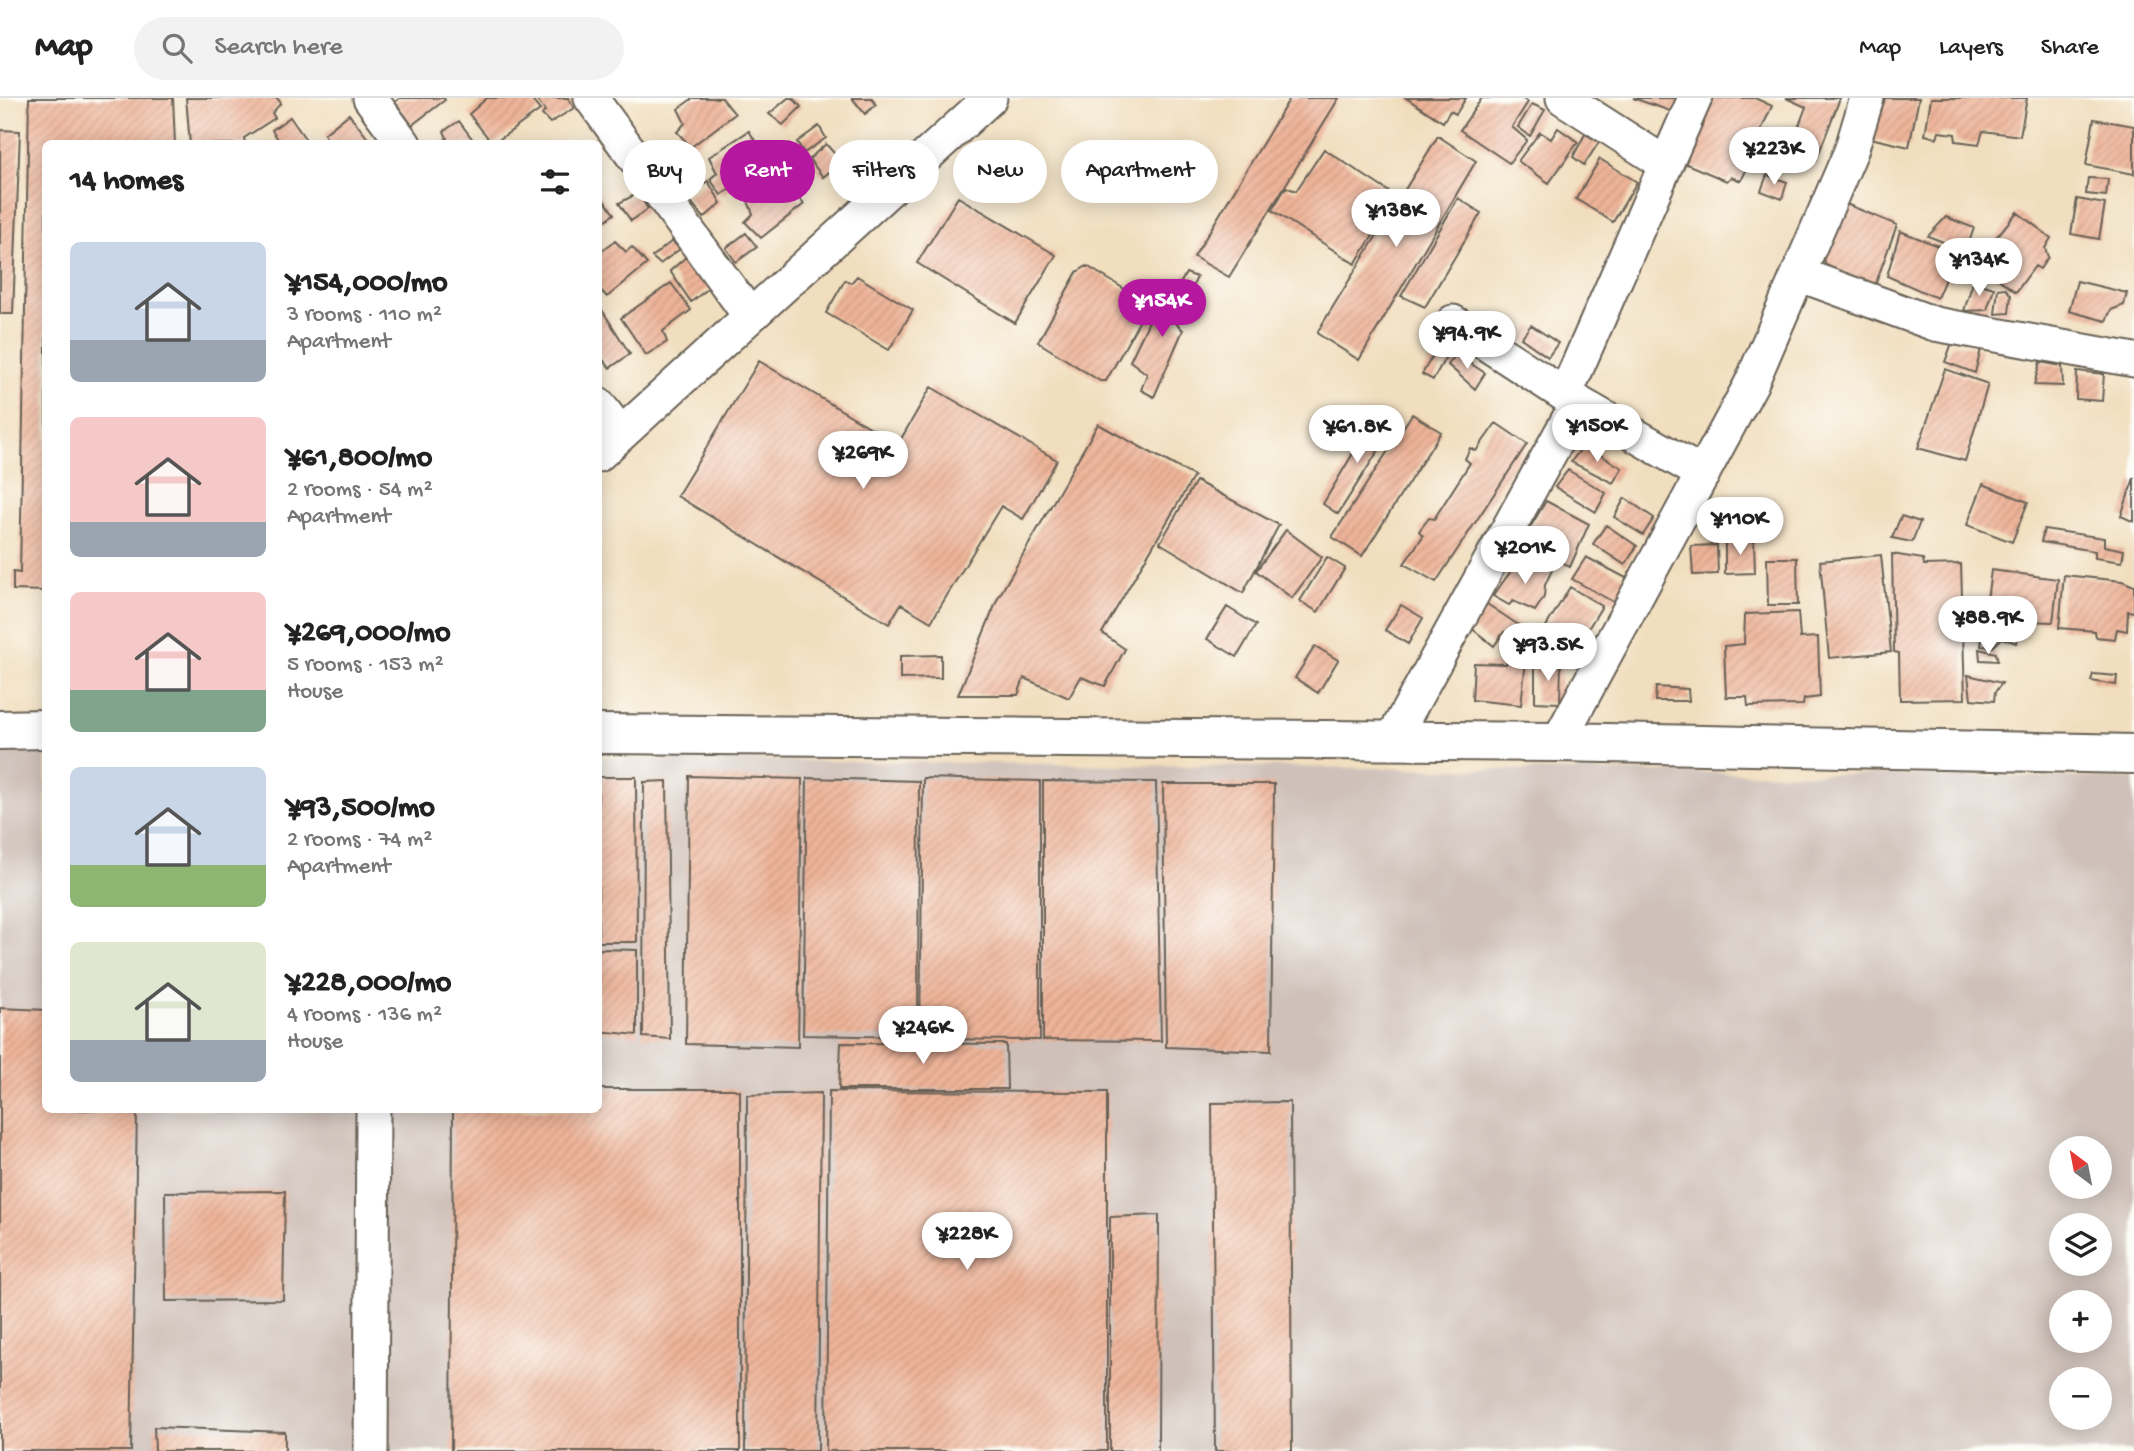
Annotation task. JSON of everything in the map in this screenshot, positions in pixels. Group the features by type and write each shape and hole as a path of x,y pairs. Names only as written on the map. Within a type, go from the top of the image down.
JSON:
{"street":[{"path":"370,98 401,140"},
{"path":"591,98 750,316"},
{"path":"602,418 610,445 990,98"},
{"path":"1392,740 1572,399 1695,98"},
{"path":"1558,742 1751,384 1851,150 1867,98"},
{"path":"1574,101 1666,164"},
{"path":"1798,274 1935,324 2134,360"},
{"path":"1453,322 1572,399 1703,474"},
{"path":"0,730 42,729"},
{"path":"602,734 1558,742 2134,754"},
{"path":"371,1451 373,1113"}],"shaded area":[{"path":"0,750 42,751 42,1113 602,1113 602,758 2134,778 2134,1451 0,1451"}],"building":[{"path":"29,98 173,98 175,140 42,140 42,591 13,590 13,572 20,573"},
{"path":"186,98 277,98 281,103 272,113 275,118 244,140 190,140"},
{"path":"400,98 445,100 412,125 395,102"},
{"path":"487,98 530,98 540,110 499,140 490,140 469,114"},
{"path":"536,98 568,98 574,108 550,123 542,115 545,111"},
{"path":"693,98 722,98 735,114 700,140 684,140 677,132 685,123 678,109"},
{"path":"788,98 793,98 801,107 783,125 769,114"},
{"path":"852,98 872,98 876,105 865,114"},
{"path":"1290,98 1339,98 1229,277 1194,257"},
{"path":"1406,98 1466,98 1456,114 1450,111 1443,122"},
{"path":"1482,98 1521,98 1528,102 1512,127 1527,140 1509,163 1460,130"},
{"path":"1633,98 1681,98 1676,113"},
{"path":"1714,98 1755,98 1772,106 1758,137 1765,142 1760,155 1754,154 1741,181 1731,177 1727,181 1684,163"},
{"path":"1786,98 1840,98 1816,161 1790,149 1806,107"},
{"path":"1875,98 1919,98 1909,147 1866,137"},
{"path":"1931,98 2027,98 2020,136 1983,131 1979,144 1956,141 1955,134 1939,132 1937,138 1925,135"},
{"path":"1532,104 1545,110 1530,136 1518,127"},
{"path":"349,114 369,140 328,140 324,134"},
{"path":"290,117 306,140 278,140 272,130"},
{"path":"2094,119 2134,126 2134,174 2086,165"},
{"path":"459,121 473,140 445,140 447,138 444,131"},
{"path":"819,126 826,138 815,146 815,140 800,140"},
{"path":"1558,128 1578,142 1549,183 1518,161 1540,132 1551,139"},
{"path":"0,130 20,131 13,314 0,314"},
{"path":"749,131 755,140 735,140"},
{"path":"1585,134 1599,142 1584,165 1573,157"},
{"path":"1438,136 1476,161 1359,360 1318,334 1318,331"},
{"path":"826,144 829,147 829,172 823,177 815,167 815,154"},
{"path":"1324,149 1397,197 1355,264 1272,210 1286,187 1296,191"},
{"path":"720,150 720,194 710,179 717,173 709,157"},
{"path":"1600,159 1637,182 1613,222 1576,199"},
{"path":"1767,175 1787,182 1782,199 1761,191"},
{"path":"2088,178 2108,179 2106,196 2086,194"},
{"path":"708,181 721,203 704,218 692,203 706,203"},
{"path":"602,198 614,214 602,223"},
{"path":"1458,198 1481,213 1425,307 1401,296"},
{"path":"2077,199 2105,204 2099,239 2071,234"},
{"path":"623,201 644,203 648,209 631,221 619,203"},
{"path":"1839,201 1897,225 1874,288 1826,265 1820,247"},
{"path":"749,203 804,204 761,238 745,222 753,214"},
{"path":"954,203 968,203 1056,255 1015,323 917,263"},
{"path":"2017,212 2051,238 2045,248 2048,257 2040,269 2035,266 2016,292 1976,262"},
{"path":"1946,217 1974,228 1966,251 1928,236"},
{"path":"1900,231 1956,253 1937,298 1887,276"},
{"path":"746,233 757,247 736,262 726,248"},
{"path":"615,241 626,252 632,247 647,264 607,297 602,291 602,251"},
{"path":"672,241 680,249 660,264 652,257"},
{"path":"686,257 710,287 691,302 670,271"},
{"path":"1087,266 1149,304 1106,381 1100,381 1038,342 1077,272"},
{"path":"1186,273 1197,277 1176,323 1183,330 1154,397 1141,390 1147,374 1130,361 1152,315 1162,317"},
{"path":"857,276 913,310 889,350 826,313 845,280 851,283"},
{"path":"2077,281 2127,293 2124,305 2111,310 2106,321 2069,311"},
{"path":"1973,282 1994,288 1987,310 1964,311"},
{"path":"671,283 691,310 663,331 667,342 646,355 621,318"},
{"path":"2005,288 2011,295 2009,313 1995,314 1998,289"},
{"path":"602,310 630,354 610,368 602,359"},
{"path":"1531,325 1558,343 1548,357 1521,338"},
{"path":"1440,343 1450,349 1433,380 1422,374"},
{"path":"1952,343 1981,349 1975,373 1945,362"},
{"path":"1456,354 1485,373 1475,389 1448,365"},
{"path":"759,361 898,444 931,387 1057,460 1023,519 1001,506 931,622 901,604 889,624 677,496"},
{"path":"2040,362 2062,366 2063,386 2034,385"},
{"path":"1945,369 1988,384 1965,461 1918,448"},
{"path":"2077,371 2104,374 2102,401 2076,399"},
{"path":"1412,414 1441,432 1362,556 1332,537"},
{"path":"1374,418 1392,429 1338,514 1323,504"},
{"path":"1496,423 1527,444 1436,582 1404,564 1423,536 1419,531 1429,518 1434,519 1470,463 1465,459 1470,448 1476,451"},
{"path":"1098,424 1194,476 1102,633 1125,649 1105,686 1081,677 1069,698 1024,678 1018,695 958,695 998,598"},
{"path":"1584,445 1622,468 1613,483 1571,462"},
{"path":"1568,470 1606,493 1596,512 1555,487"},
{"path":"2134,478 2134,522 2121,516"},
{"path":"1196,481 1279,525 1243,593 1160,543"},
{"path":"1983,484 2028,502 2012,542 1967,525"},
{"path":"1625,498 1654,518 1643,535 1614,517"},
{"path":"1546,501 1589,524 1570,567 1523,539"},
{"path":"1901,516 1920,522 1912,542 1892,538"},
{"path":"1606,525 1637,546 1625,565 1593,544"},
{"path":"2044,529 2104,538 2104,546 2124,550 2122,562 2095,558 2095,551 2041,542"},
{"path":"1286,530 1322,557 1292,598 1256,571"},
{"path":"1754,540 1755,573 1725,574 1725,541"},
{"path":"1517,544 1531,553 1525,564 1509,556"},
{"path":"1717,545 1718,574 1693,575 1691,546"},
{"path":"1892,554 1923,559 1924,565 1961,564 1965,699 1900,700 1899,653 1894,652"},
{"path":"1881,555 1891,652 1829,658 1820,561"},
{"path":"1327,557 1345,568 1318,612 1300,601"},
{"path":"1586,557 1630,580 1617,604 1572,579"},
{"path":"1767,558 1797,558 1798,605 1768,605"},
{"path":"1539,562 1552,570 1545,585 1544,597 1535,611 1513,601 1509,605 1493,596 1516,564 1530,571"},
{"path":"1991,570 2058,579 2053,622 2023,621 2016,643 2002,638 1993,647 1981,646"},
{"path":"2064,575 2122,581 2134,586 2134,612 2128,611 2127,631 2117,629 2115,639 2096,637 2095,631 2059,628"},
{"path":"1570,587 1602,606 1580,642 1570,636 1559,648 1542,633"},
{"path":"1487,604 1523,628 1515,641 1504,632 1494,646 1470,627"},
{"path":"1401,605 1423,618 1408,644 1385,630"},
{"path":"1227,607 1256,625 1237,657 1207,639"},
{"path":"1798,612 1800,638 1818,637 1820,697 1804,699 1803,705 1748,706 1747,697 1726,697 1724,646 1744,644 1745,614"},
{"path":"1315,646 1338,660 1318,693 1295,678"},
{"path":"1979,649 1996,653 1998,661 1980,660"},
{"path":"941,655 941,678 900,679 900,656"},
{"path":"1508,658 1526,660 1521,705 1472,700 1474,663 1506,664"},
{"path":"1535,663 1561,664 1560,703 1535,702"},
{"path":"2093,674 2117,676 2116,685 2091,681"},
{"path":"1968,675 2002,683 1995,692 1994,701 1971,699"},
{"path":"1656,687 1688,689 1689,701 1655,701"},
{"path":"689,776 802,779 798,1047 686,1044"},
{"path":"602,777 636,777 637,942 602,942"},
{"path":"807,778 919,781 918,1028 913,1037 803,1035"},
{"path":"923,778 1040,781 1040,1040 920,1039"},
{"path":"667,781 670,1039 643,1037 644,782"},
{"path":"1043,781 1156,782 1161,1041 1043,1040"},
{"path":"1163,784 1274,784 1271,1051 1166,1047"},
{"path":"602,949 637,950 637,1035 602,1031"},
{"path":"0,1008 42,1010 42,1113 137,1113 131,1451 0,1451"},
{"path":"841,1043 1006,1044 1007,1089 839,1089"},
{"path":"602,1089 740,1091 740,1451 451,1451 453,1113 602,1113"},
{"path":"829,1091 1107,1092 1107,1451 826,1451"},
{"path":"821,1093 818,1451 745,1451 747,1095"},
{"path":"1290,1102 1292,1451 1215,1451 1212,1103"},
{"path":"285,1191 283,1300 166,1301 165,1192"},
{"path":"1159,1215 1158,1451 1110,1451 1110,1217"},
{"path":"154,1427 285,1432 285,1451 155,1451"}]}
